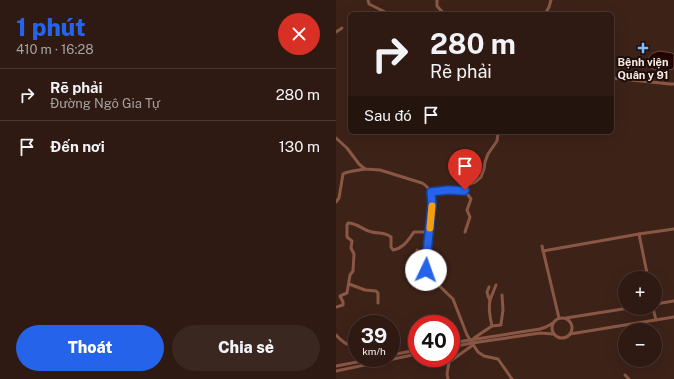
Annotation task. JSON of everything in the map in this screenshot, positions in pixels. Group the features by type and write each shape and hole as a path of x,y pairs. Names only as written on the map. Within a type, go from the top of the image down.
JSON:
{"street":[{"path":"368,0 369,4 385,12"},
{"path":"437,0 437,6 442,12"},
{"path":"546,12 551,0"},
{"path":"336,32 342,28"},
{"path":"614,78 674,84"},
{"path":"465,232 470,217 468,210 471,200 465,191 466,185 479,179 484,169 488,152 496,143 498,134"},
{"path":"336,138 347,148 357,162 365,169"},
{"path":"357,162 357,171"},
{"path":"336,202 339,198 343,174 346,172 365,169 380,170 425,185 431,192 432,204 426,257 426,270 428,275 453,299 472,342 481,355 498,359 512,379"},
{"path":"431,192 448,190 465,191"},
{"path":"336,307 343,305 340,296 346,294 350,275 353,271 354,254 351,240 347,237 348,223 360,226 371,232 388,235 391,237 391,247 393,250 398,249 408,242 414,232 429,232"},
{"path":"543,251 674,229"},
{"path":"639,234 647,271"},
{"path":"542,246 559,318"},
{"path":"417,250 418,256 426,257"},
{"path":"349,284 365,290 376,291 378,293 378,302"},
{"path":"492,326 489,316 490,300 496,285"},
{"path":"489,287 487,292 490,300"},
{"path":"448,379 447,374 449,362 492,326 499,326 502,324 502,296"},
{"path":"662,303 674,300"},
{"path":"460,345 540,329 553,323 559,318 618,310"},
{"path":"655,315 656,320"},
{"path":"553,323 551,327 554,334 558,338 562,338 570,334 674,317"},
{"path":"565,318 572,325 570,334"},
{"path":"460,343 540,333 554,334"},
{"path":"336,335 348,345"},
{"path":"336,370 408,356"},
{"path":"336,366 348,364"},
{"path":"625,375 629,379"}],"shaded area":[{"path":"660,51 674,54 673,69 661,70 649,67 648,61 651,54"}],"slow traffic":[{"path":"430,228 432,206"}],"place":[{"name":"Bệnh viện Quân y 91","path":"643,48"}],"route":[{"path":"426,270 432,214 431,192 465,190"}]}
